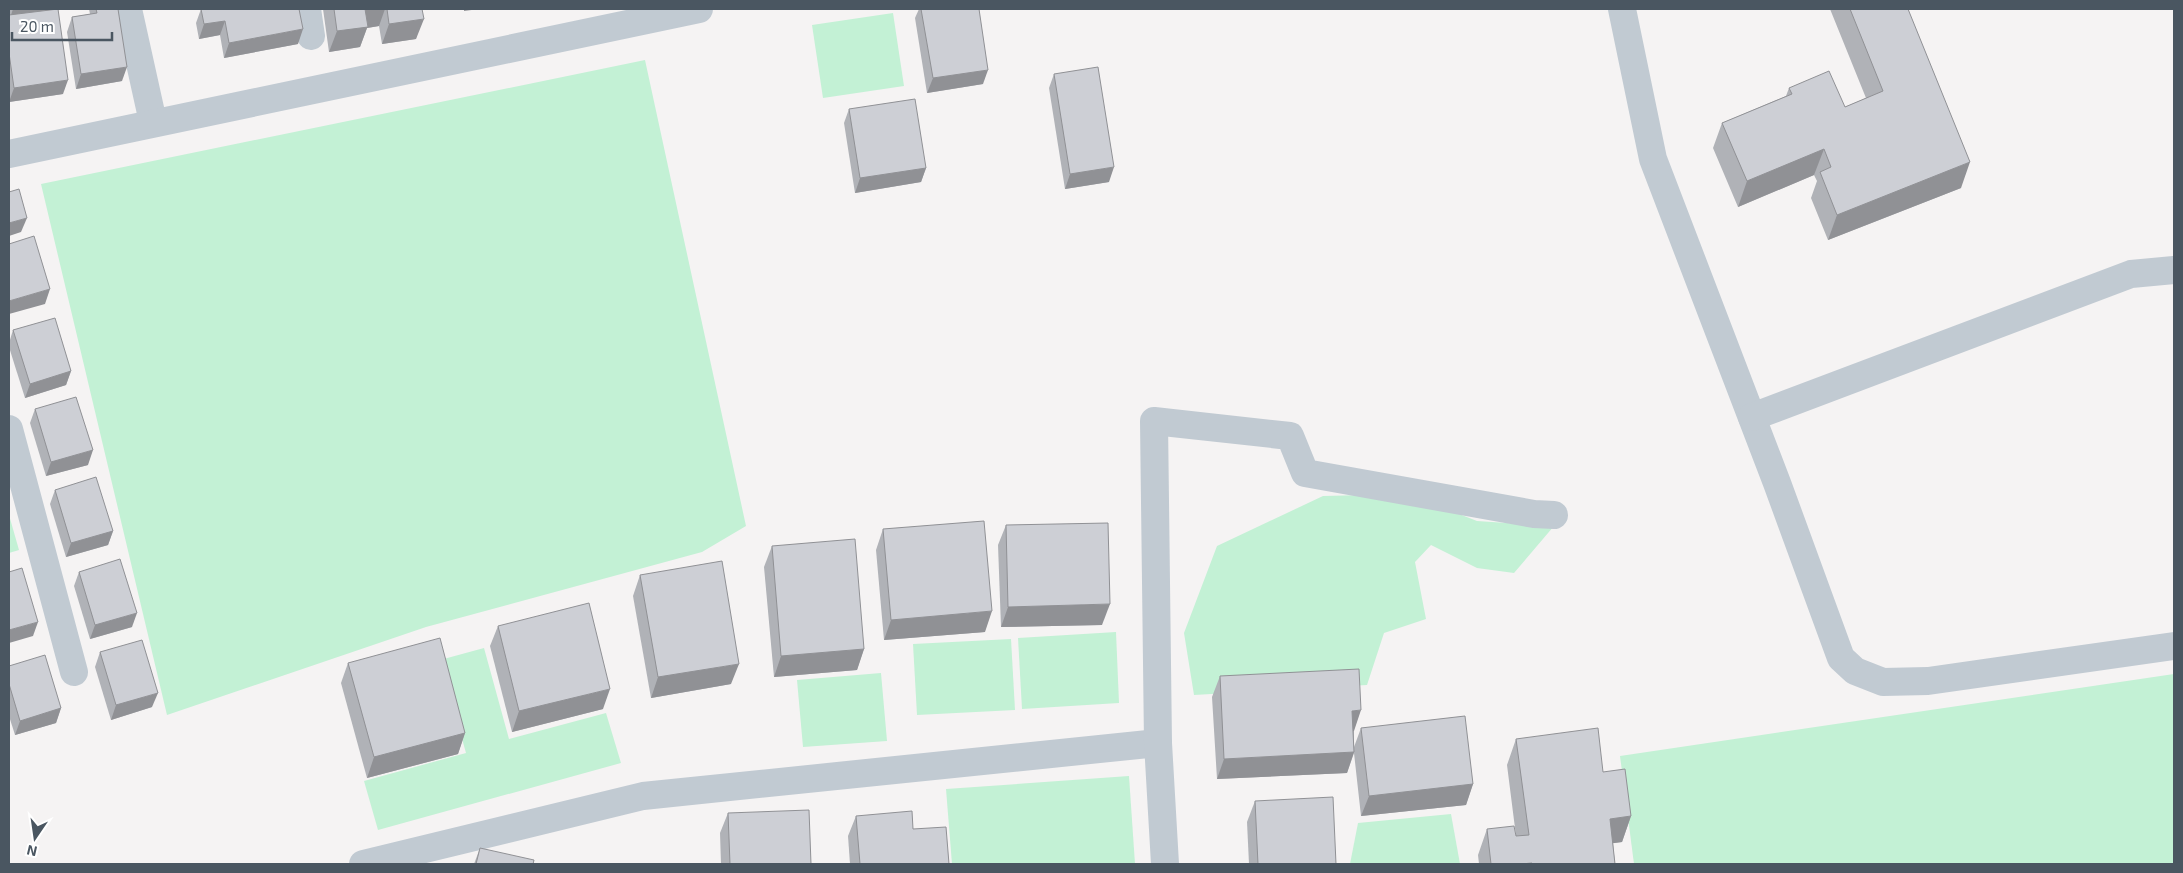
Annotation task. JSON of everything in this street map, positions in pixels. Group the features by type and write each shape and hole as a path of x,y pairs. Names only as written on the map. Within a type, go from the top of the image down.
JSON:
{"street":[{"path":"128,9 153,122"},
{"path":"307,9 311,36"},
{"path":"9,154 665,12 699,9"},
{"path":"1622,9 1653,159 1752,417 1841,658 1854,671 1883,682 1928,681 2174,646"},
{"path":"1752,417 2131,274 2174,270"},
{"path":"1165,864 1158,743 1154,421 1290,436 1305,473 1534,514 1554,515"},
{"path":"9,429 74,672"},
{"path":"363,864 643,796 1158,743"}],"green space":[{"path":"893,13 904,86 823,98 812,25"},
{"path":"645,60 746,526 702,552 426,627 167,715 41,184"},
{"path":"1408,494 1477,521 1554,526 1514,573 1477,568 1431,545 1415,562 1426,619 1384,633 1367,685 1194,695 1184,633 1217,546 1323,496"},
{"path":"9,515 19,550 9,553"},
{"path":"1116,632 1119,703 1022,709 1018,638"},
{"path":"1011,639 1015,710 917,715 913,644"},
{"path":"484,648 509,739 606,713 621,763 378,830 364,781 466,753 440,660"},
{"path":"881,673 887,741 803,747 797,680"},
{"path":"2174,674 2174,864 1634,864 1620,756"},
{"path":"1129,776 1135,864 952,864 946,789"},
{"path":"1451,814 1460,864 1350,864 1358,823"}],"building":[{"path":"58,9 68,80 14,88 9,53 9,15"},
{"path":"96,9 118,9 127,67 81,74 72,17 97,13"},
{"path":"201,9 299,9 303,29 229,43 225,21 204,24"},
{"path":"334,9 365,9 368,27 337,31"},
{"path":"387,9 422,9 424,19 389,24"},
{"path":"921,9 979,9 988,70 933,78"},
{"path":"1850,9 1908,9 1970,162 1837,215 1820,172 1831,167 1824,149 1747,181 1722,123 1792,94 1789,88 1829,71 1845,107 1883,91"},
{"path":"1098,67 1114,167 1070,174 1054,74"},
{"path":"915,99 926,168 860,178 849,109"},
{"path":"19,189 27,218 9,223 9,192"},
{"path":"34,236 50,289 9,301 9,244"},
{"path":"55,318 71,371 30,384 13,330"},
{"path":"76,397 93,450 51,462 35,409"},
{"path":"96,477 113,531 71,543 55,490"},
{"path":"984,521 992,611 891,620 883,529"},
{"path":"1108,523 1110,604 1008,607 1006,525"},
{"path":"855,539 864,649 781,656 772,546"},
{"path":"120,559 137,613 95,625 79,572"},
{"path":"722,561 739,664 658,677 640,575"},
{"path":"22,568 38,622 9,630 9,572"},
{"path":"589,603 610,689 519,711 498,626"},
{"path":"440,638 465,733 374,757 348,663"},
{"path":"142,640 158,693 116,705 100,652"},
{"path":"45,655 61,708 20,721 9,684 9,666"},
{"path":"1359,669 1361,710 1352,711 1354,752 1224,759 1220,676"},
{"path":"1465,716 1473,784 1369,796 1361,728"},
{"path":"1598,728 1603,772 1625,769 1631,816 1610,819 1615,864 1491,864 1487,829 1514,826 1516,836 1529,835 1516,739"},
{"path":"1333,797 1336,864 1258,864 1255,801"},
{"path":"809,810 811,864 730,864 728,813"},
{"path":"912,811 913,829 946,827 949,864 860,864 856,816"},
{"path":"480,848 534,860 533,864 476,864"}]}
